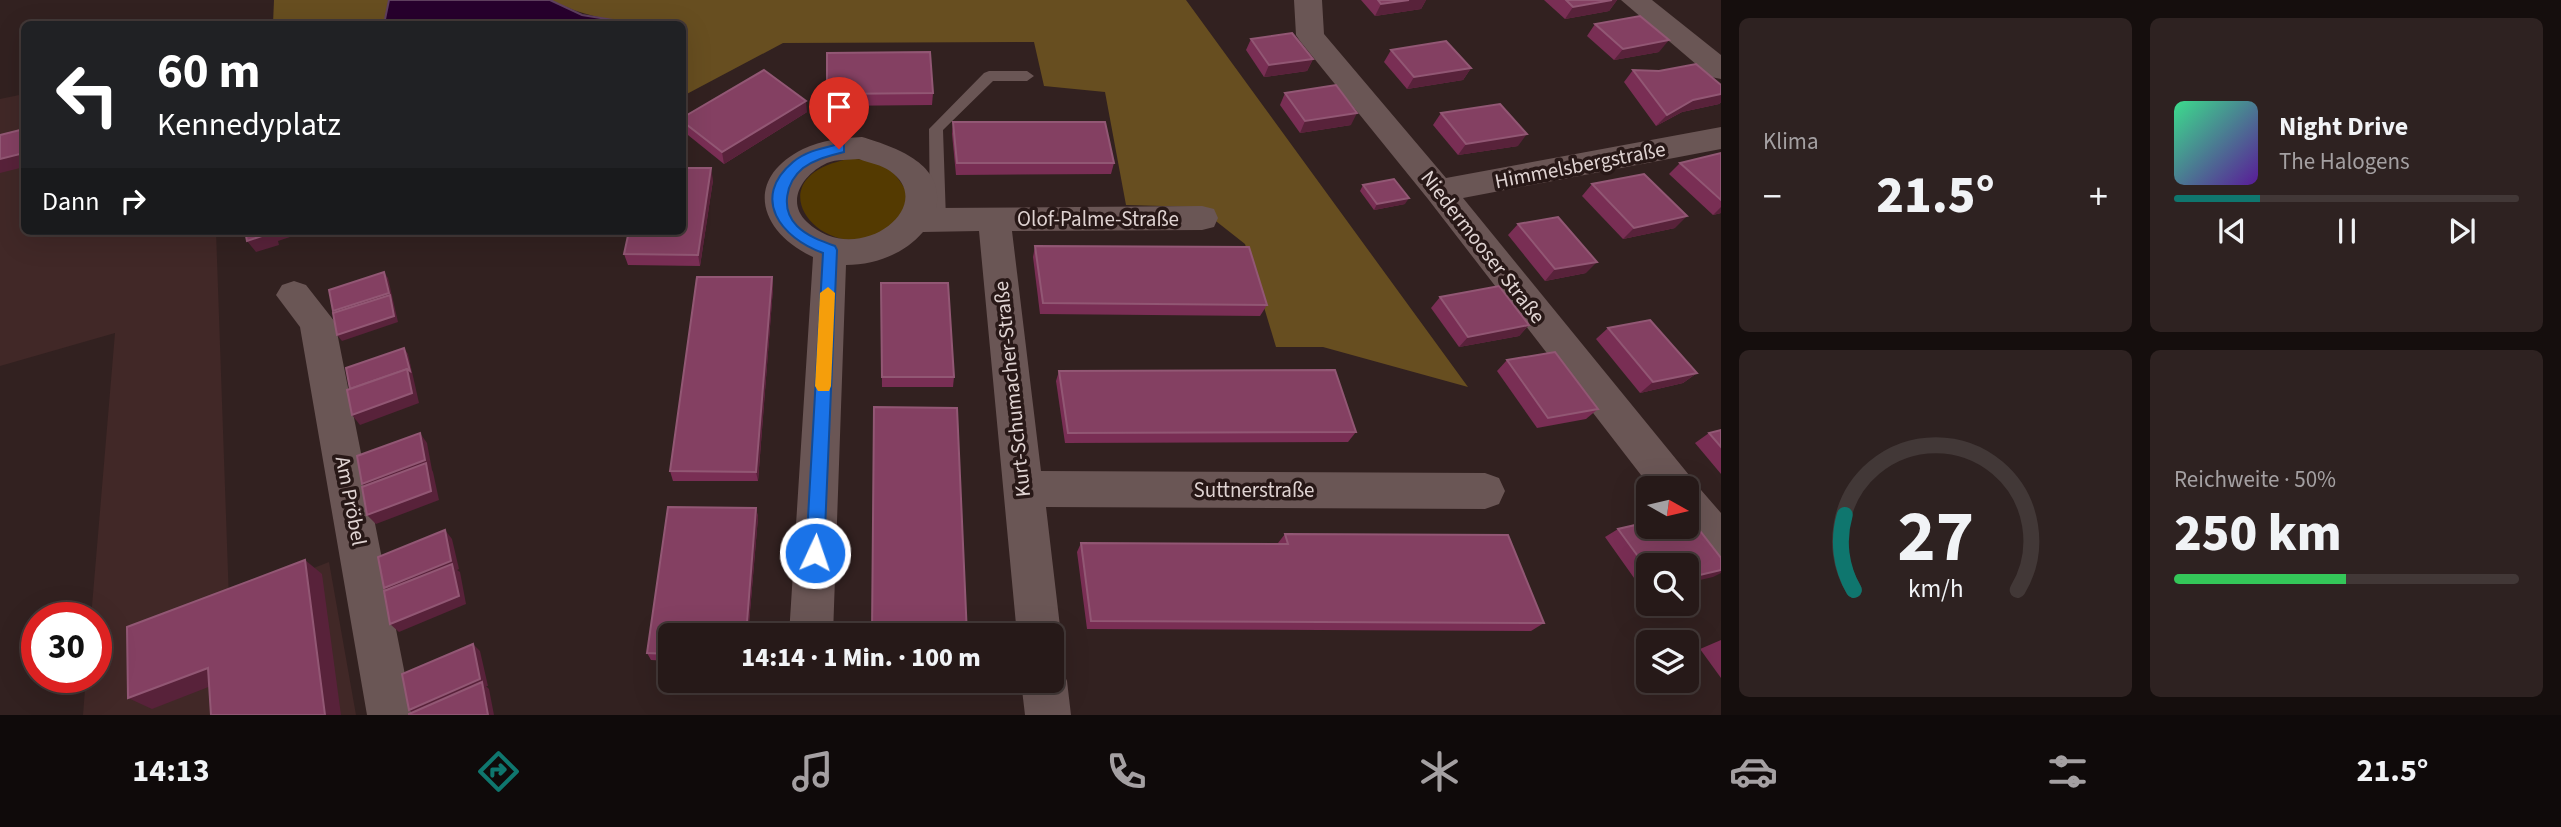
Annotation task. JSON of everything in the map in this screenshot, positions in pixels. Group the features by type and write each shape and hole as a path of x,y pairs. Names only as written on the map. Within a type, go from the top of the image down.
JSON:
{"street":[{"name":"Niedermooser Straße","path":"1308,0 1310,34 1439,191 1665,476"},
{"path":"1635,0 1721,70"},
{"name":"Himmelsbergstraße","path":"1439,191 1721,138"},
{"path":"927,220 921,189 914,175 902,163 883,153 862,148 817,154 798,164 786,178 779,195 781,212 791,229 808,242 830,250 851,252 881,246 927,220 994,219"},
{"name":"Olof-Palme-Straße","path":"994,219 1202,218"},
{"name":"Kurt-Schumacher-Straße","path":"994,219 1038,623"},
{"path":"812,623 830,250"},
{"name":"Am Pröbel","path":"294,295 317,322 390,715"},
{"name":"Suttnerstraße","path":"1024,489 1485,491"},
{"path":"1699,517 1721,544"},
{"path":"1045,693 1048,715"}],"lane":[{"path":"927,220 936,129 989,76 1027,76"}],"shaded area":[{"path":"274,0 389,0 385,21 273,21"},
{"path":"389,0 550,0 582,15 619,21 385,21"},
{"path":"550,0 1186,0 1468,387 1323,347 1276,347 1245,244 1198,207 1126,205 1105,92 1044,86 1034,42 783,43 686,94 686,21 614,20"},
{"path":"21,95 21,235 216,235 229,601 329,562 356,715 83,715 85,693 112,693 112,602 92,602 115,333 0,366 0,99"},
{"path":"849,159 872,161 887,167 899,179 911,198 890,230 865,240 842,239 822,231 807,217 800,201 804,184 819,169"}],"building":[{"path":"1378,0 1409,0 1381,4"},
{"path":"1566,0 1612,0 1573,7"},
{"path":"1640,16 1669,40 1623,49 1595,24"},
{"path":"1292,33 1313,59 1269,65 1251,39"},
{"path":"1446,41 1471,68 1414,77 1391,50"},
{"path":"930,52 933,93 827,94 827,53"},
{"path":"1696,64 1721,85 1721,94 1693,100 1667,115 1633,70 1659,71"},
{"path":"764,70 806,101 722,152 686,124 686,116"},
{"path":"1336,85 1357,113 1305,121 1285,93"},
{"path":"1500,104 1527,134 1466,144 1441,113"},
{"path":"953,122 1105,122 1114,163 957,163"},
{"path":"21,130 21,154 0,159 0,135"},
{"path":"1721,153 1721,200 1680,163"},
{"path":"686,168 711,168 698,255 624,254 628,235 686,235"},
{"path":"1644,174 1687,216 1634,228 1592,184"},
{"path":"1394,179 1409,198 1377,204 1363,185"},
{"path":"1558,217 1597,262 1555,269 1518,224"},
{"path":"246,235 265,235 247,241"},
{"path":"1035,246 1249,247 1267,305 1043,303"},
{"path":"384,272 389,293 333,311 329,290"},
{"path":"697,277 772,277 756,472 670,471"},
{"path":"881,283 948,283 954,377 882,377"},
{"path":"1499,286 1529,325 1468,337 1440,297"},
{"path":"390,295 394,316 337,335 333,313"},
{"path":"1650,320 1697,373 1653,382 1608,328"},
{"path":"404,348 410,371 407,369 350,389 346,368"},
{"path":"1555,352 1598,409 1548,418 1507,360"},
{"path":"407,369 412,393 352,415 347,390"},
{"path":"1335,370 1356,432 1068,433 1059,371"},
{"path":"874,407 957,408 966,623 872,623"},
{"path":"1721,430 1721,447 1709,433"},
{"path":"420,433 425,460 362,484 357,456"},
{"path":"426,463 431,491 367,515 362,487"},
{"path":"668,507 756,508 747,623 658,623 658,653 647,653"},
{"path":"1636,525 1636,539 1699,539 1699,530 1721,558 1721,570 1699,575 1699,553 1636,554 1618,529"},
{"path":"445,530 451,561 384,588 378,557"},
{"path":"1285,534 1508,535 1544,623 1091,621 1081,543 1288,544"},
{"path":"305,560 325,715 211,715 208,668 128,698 127,627"},
{"path":"452,564 459,596 390,624 384,591"},
{"path":"473,644 480,679 409,710 402,674"},
{"path":"482,682 488,715 409,715 409,714"}],"slow traffic":[{"path":"823,386 828,293"}],"route":[{"path":"815,553 830,250 808,242 791,229 781,212 779,195 786,178 798,164 817,154 839,149"}]}
